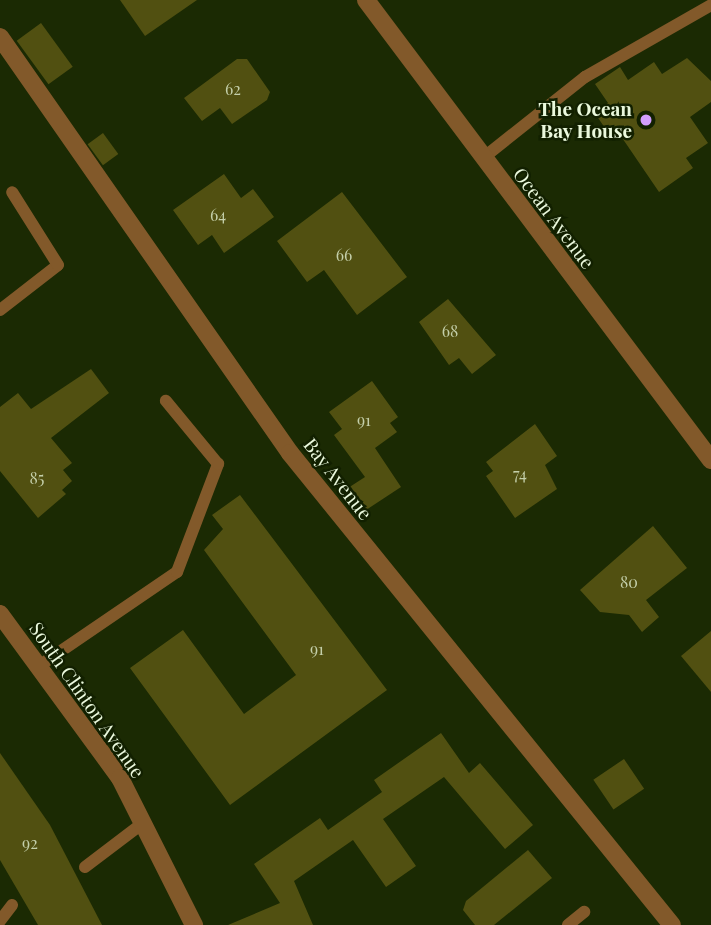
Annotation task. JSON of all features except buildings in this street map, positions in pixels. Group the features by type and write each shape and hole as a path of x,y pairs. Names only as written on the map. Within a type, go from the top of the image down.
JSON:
{"street":[{"name":"Ocean Avenue","path":"366,0 711,460"},
{"name":"Bay Avenue","path":"0,37 290,453 672,925"},
{"name":"South Clinton Avenue","path":"0,614 120,778 194,925"}],"lane":[{"path":"483,158 585,77 711,5"},
{"path":"0,310 58,265 12,192"},
{"path":"39,666 177,572 218,464 166,401"},
{"path":"85,867 144,823"},
{"path":"0,908 12,905 0,921"},
{"path":"568,925 584,912"}],"place":[{"name":"The Ocean Bay House","path":"646,120"}]}
